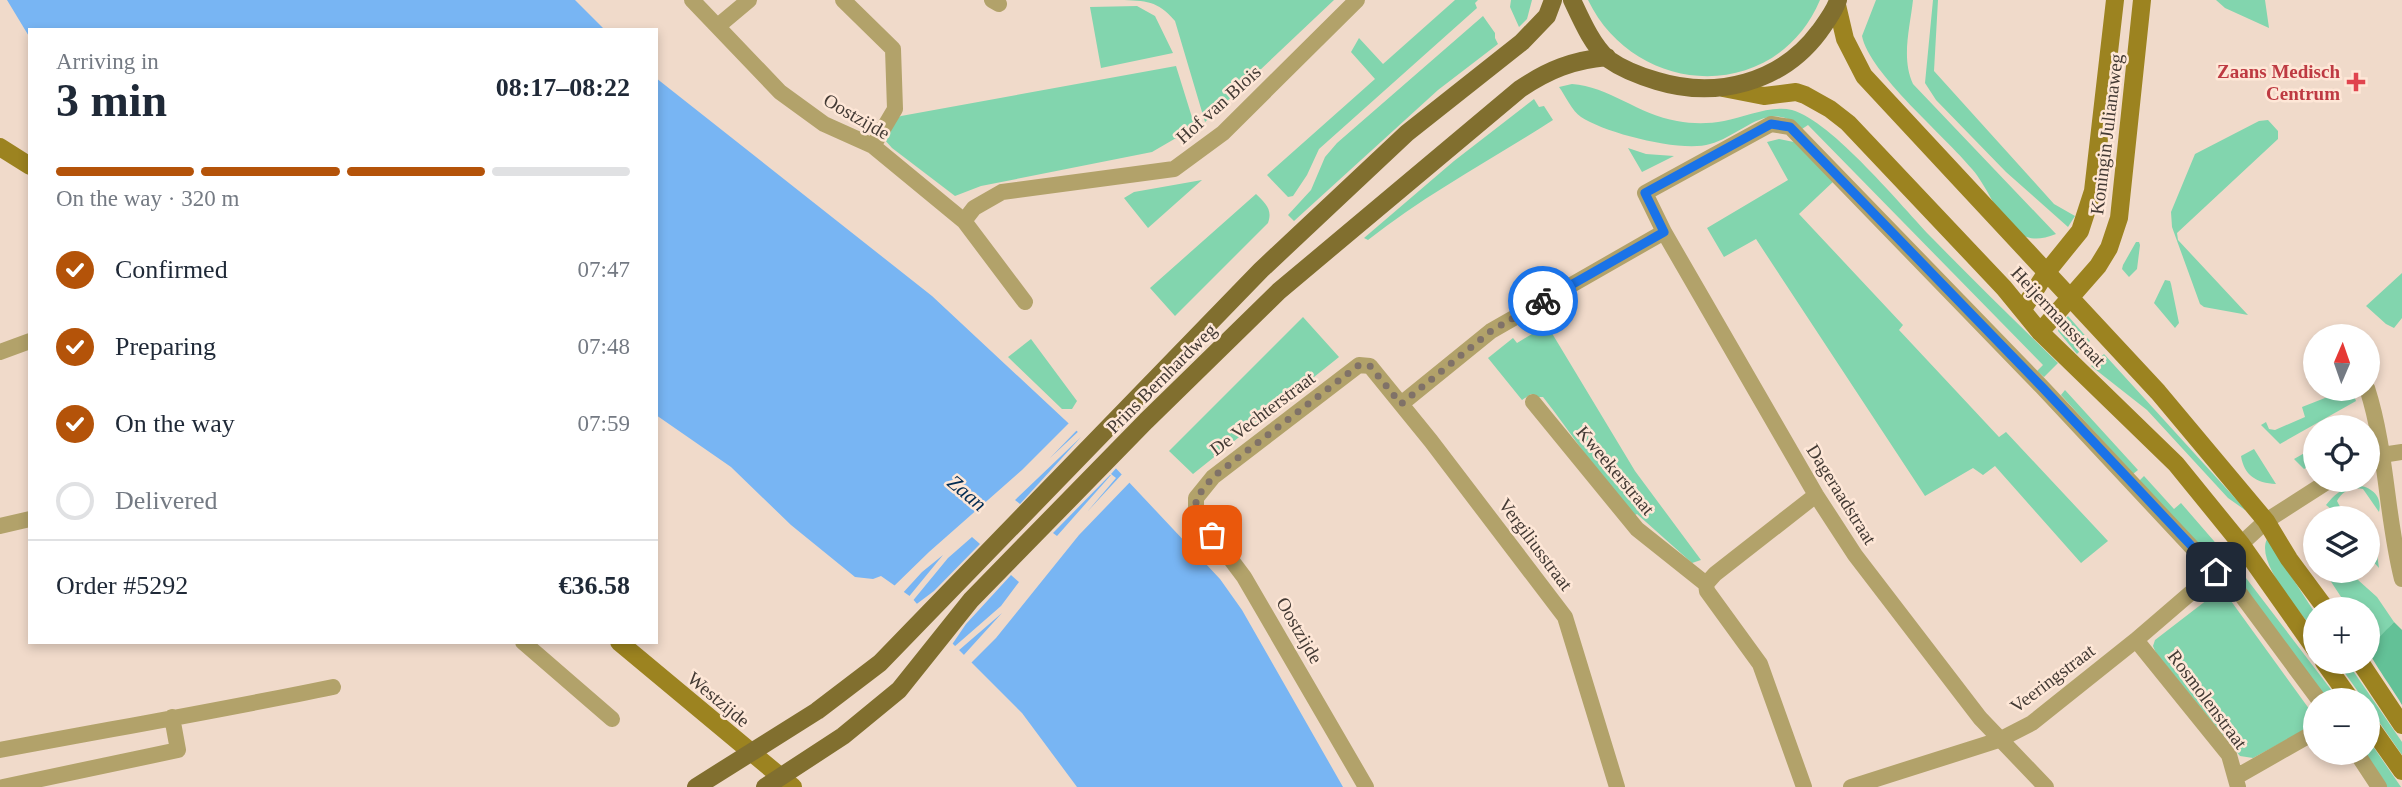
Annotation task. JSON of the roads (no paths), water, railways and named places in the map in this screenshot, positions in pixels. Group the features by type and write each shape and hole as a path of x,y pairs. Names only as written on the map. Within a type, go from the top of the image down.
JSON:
{"main road":[{"name":"Prins Bernhardweg","path":"696,787 817,712 898,646 1261,270 1397,142 1539,26 1547,16 1553,0"},
{"path":"1572,0 1591,36 1606,57 1645,78 1696,89 1723,88 1756,80 1784,65 1811,42 1838,2"},
{"name":"Koningin Julianaweg","path":"2023,309 2080,231 2093,191 2115,0"},
{"name":"Koningin Julianaweg","path":"2040,332 2098,267 2109,248 2119,218 2142,0"},
{"name":"Heijermansstraat","path":"1838,2 1845,39 1864,76 2158,392 2266,521 2289,559 2317,597"},
{"name":"Prins Bernhardweg","path":"765,787 787,782 899,690 971,600 1146,421 1279,291 1520,89 1557,67 1606,57"},
{"name":"Heijermansstraat","path":"1723,88 1764,96 1796,92 1830,108 1858,133 2023,309 2040,332 2176,464 2241,544 2303,632"},
{"path":"0,147 28,165"},
{"name":"Westzijde","path":"621,644 787,782"},
{"path":"2368,674 2402,725"},
{"path":"2380,740 2402,771"}],"street":[{"name":"Oostzijde","path":"692,0 780,92 824,124 873,146 964,221 1026,302"},
{"path":"719,26 749,0"},
{"path":"843,0 893,49 895,109 873,146"},
{"name":"Hof van Blois","path":"964,221 974,208 1002,192 1174,169 1223,133 1357,0"},
{"name":"Dageraadstraat","path":"2046,787 1979,718 1855,555 1816,495 1664,232 1645,193 1771,124 1790,127 2042,387 2216,572"},
{"path":"1401,404 1491,331 1664,232"},
{"path":"0,352 28,342"},
{"name":"Vergiliusstraat","path":"1359,365 1370,366 1565,617 1618,787"},
{"name":"De Vechterstraat","path":"1196,498 1213,477 1359,365"},
{"name":"Kweekerstraat","path":"1533,402 1636,529 1706,584 1707,591 1760,664 1804,787"},
{"path":"2380,457 2402,453"},
{"path":"2380,480 2402,579"},
{"path":"2241,544 2266,521 2311,492"},
{"path":"1706,584 1715,574 1816,495"},
{"name":"Oostzijde","path":"1196,498 1196,513 1244,577 1366,787"},
{"path":"0,526 28,519"},
{"path":"2216,572 2236,588 2310,688"},
{"name":"Veeringstraat","path":"1851,787 1999,740 2032,723 2216,572"},
{"name":"Rosmolenstraat","path":"2136,640 2229,755 2237,782"},
{"path":"525,644 612,719"},
{"path":"0,750 202,714 333,687"},
{"path":"1,785 178,750 172,718"},
{"path":"2237,782 2303,740"},
{"path":"2365,765 2379,787"}],"water":[{"path":"7,0 575,0 603,28 28,28 28,35"},
{"name":"Zaan","path":"658,80 932,296 1110,462 1220,579 1242,610 1343,787 1077,787 1022,713 944,635 911,597 881,576 873,579 855,577 791,525 731,467 658,416"}],"place":[{"name":"Zaans Medisch Centrum","path":"2356,82"}]}
